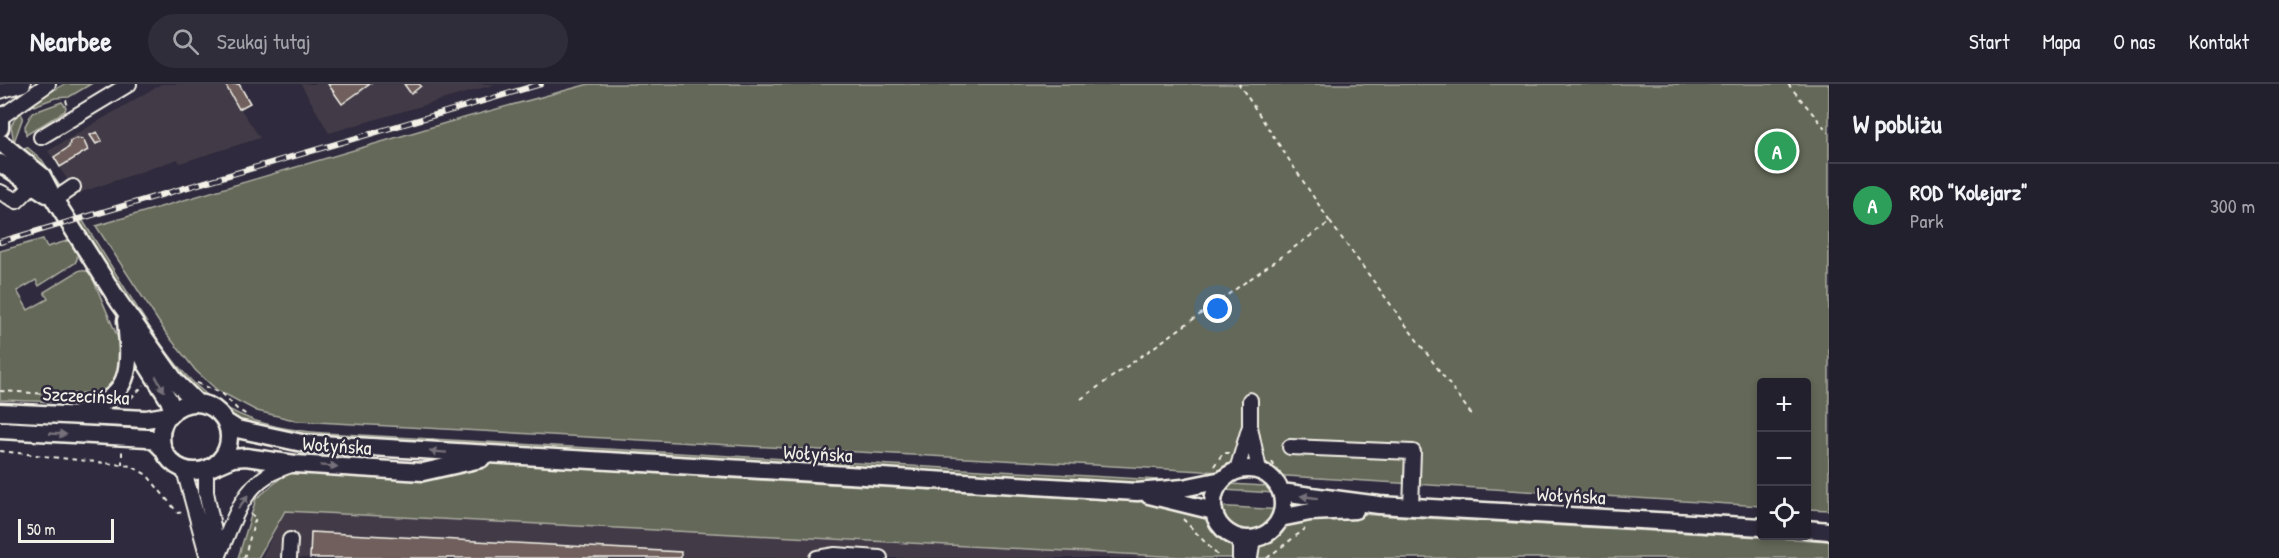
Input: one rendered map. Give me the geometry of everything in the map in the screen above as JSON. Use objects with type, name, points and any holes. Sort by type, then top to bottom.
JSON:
[{"type":"main road","points":[[0,116],[0,128]]},
{"type":"main road","points":[[0,142],[54,199],[119,302],[176,382],[197,403]]},
{"type":"main road","points":[[0,163],[38,180]]},
{"type":"main road","points":[[119,302],[147,365],[169,400],[171,414]]},
{"type":"main road","points":[[72,416],[112,399],[125,379],[129,355],[126,320]]},
{"type":"main road","points":[[197,403],[212,407],[226,422],[229,434],[227,451],[220,461],[208,469],[193,472],[184,470],[171,462],[163,449],[161,433],[171,414],[184,405],[197,403]]},
{"type":"main road","name":"Szczecińska","points":[[0,412],[146,419],[171,414]]},
{"type":"main road","name":"Wołyńska","points":[[226,422],[237,429],[302,443],[1137,492],[1182,488],[1216,476]]},
{"type":"main road","name":"Szczecińska","points":[[0,430],[148,438],[163,449]]},
{"type":"main road","name":"Wołyńska","points":[[208,469],[232,458],[246,457],[295,464],[423,472],[497,455]]},
{"type":"main road","points":[[1237,470],[1259,470],[1285,486],[1280,518],[1269,531],[1253,538],[1236,536],[1222,526],[1214,511],[1216,476],[1237,470]]},
{"type":"main road","name":"Wołyńska","points":[[1285,486],[1379,505],[1757,527]]},
{"type":"main road","name":"Wołyńska","points":[[1137,492],[1214,511]]},
{"type":"main road","name":"Wołyńska","points":[[1280,518],[1310,512],[1360,510],[1379,505]]},
{"type":"main road","points":[[1811,529],[1829,531]]},
{"type":"street","points":[[0,91],[23,84]]},
{"type":"street","points":[[0,116],[48,84]]},
{"type":"street","points":[[41,137],[129,84]]},
{"type":"street","points":[[0,192],[17,201],[38,180]]},
{"type":"street","points":[[54,199],[73,187]]},
{"type":"street","points":[[1237,470],[1248,453],[1251,400]]},
{"type":"street","points":[[1290,447],[1413,452],[1411,507]]},
{"type":"street","points":[[1248,453],[1259,470]]},
{"type":"street","points":[[215,557],[238,508],[258,483],[275,471],[295,464]]},
{"type":"street","points":[[208,469],[206,492],[215,557]]},
{"type":"street","points":[[184,470],[199,532],[215,557]]},
{"type":"street","points":[[1236,536],[1240,547],[1240,558]]},
{"type":"street","points":[[1250,558],[1253,538]]},
{"type":"street","points":[[289,558],[290,540]]},
{"type":"street","points":[[817,558],[835,555],[880,558]]},
{"type":"path","points":[[1239,84],[1330,222],[1472,415]]},
{"type":"path","points":[[1788,84],[1829,133]]},
{"type":"path","points":[[1081,399],[1330,222]]},
{"type":"path","points":[[191,378],[223,394],[237,409],[253,417]]},
{"type":"path","points":[[125,379],[140,388]]},
{"type":"path","points":[[0,391],[67,394],[91,392]]},
{"type":"path","points":[[0,451],[122,465]]},
{"type":"path","points":[[1216,476],[1223,453],[1267,454],[1285,486]]},
{"type":"shaded area","points":[[161,84],[224,84],[260,138],[180,163],[178,159],[82,192],[76,192],[48,151]]},
{"type":"shaded area","points":[[301,84],[496,84],[329,133]]},
{"type":"shaded area","points":[[284,511],[1201,557],[1202,558],[262,558]]},
{"type":"green space","points":[[65,84],[91,84],[69,97],[55,98],[34,106],[29,103]]},
{"type":"green space","points":[[589,84],[1829,84],[1829,510],[1811,509],[1811,378],[1757,378],[1757,506],[1239,473],[298,421],[257,411],[217,390],[196,371],[166,333],[96,226],[449,122]]},
{"type":"green space","points":[[62,102],[66,107],[65,111],[26,135],[25,126],[32,113]]},
{"type":"green space","points":[[19,111],[23,117],[14,142],[11,126]]},
{"type":"green space","points":[[27,147],[42,160],[62,189],[56,189],[24,151]]},
{"type":"green space","points":[[83,221],[141,314],[177,365],[215,401],[262,423],[324,433],[1283,487],[1275,493],[324,439],[250,425],[225,414],[196,394],[170,367],[77,223]]},
{"type":"green space","points":[[43,239],[47,247],[70,240],[77,251],[77,257],[75,263],[39,286],[36,280],[17,291],[28,310],[48,299],[44,292],[80,270],[90,272],[120,343],[120,377],[93,403],[0,400],[0,251]]},
{"type":"green space","points":[[490,462],[707,477],[1757,537],[1757,540],[1829,541],[1829,558],[1202,558],[285,511],[258,558],[238,558],[256,499],[289,471],[418,477]]},
{"type":"green space","points":[[1294,488],[1396,497],[1757,518],[1757,520],[1302,494]]},
{"type":"building","points":[[225,84],[239,84],[250,103],[239,109]]},
{"type":"building","points":[[328,84],[370,84],[342,104]]},
{"type":"building","points":[[404,84],[419,84],[421,86],[411,94]]},
{"type":"building","points":[[97,132],[102,141],[96,144],[90,135]]},
{"type":"building","points":[[76,138],[83,139],[88,150],[60,167],[54,157],[69,147],[70,141]]},
{"type":"building","points":[[311,532],[681,552],[681,558],[310,558]]},
{"type":"railway","points":[[0,242],[541,84]]},
{"type":"place","name":"ROD \"Kolejarz\"","points":[[1777,151]]}]
